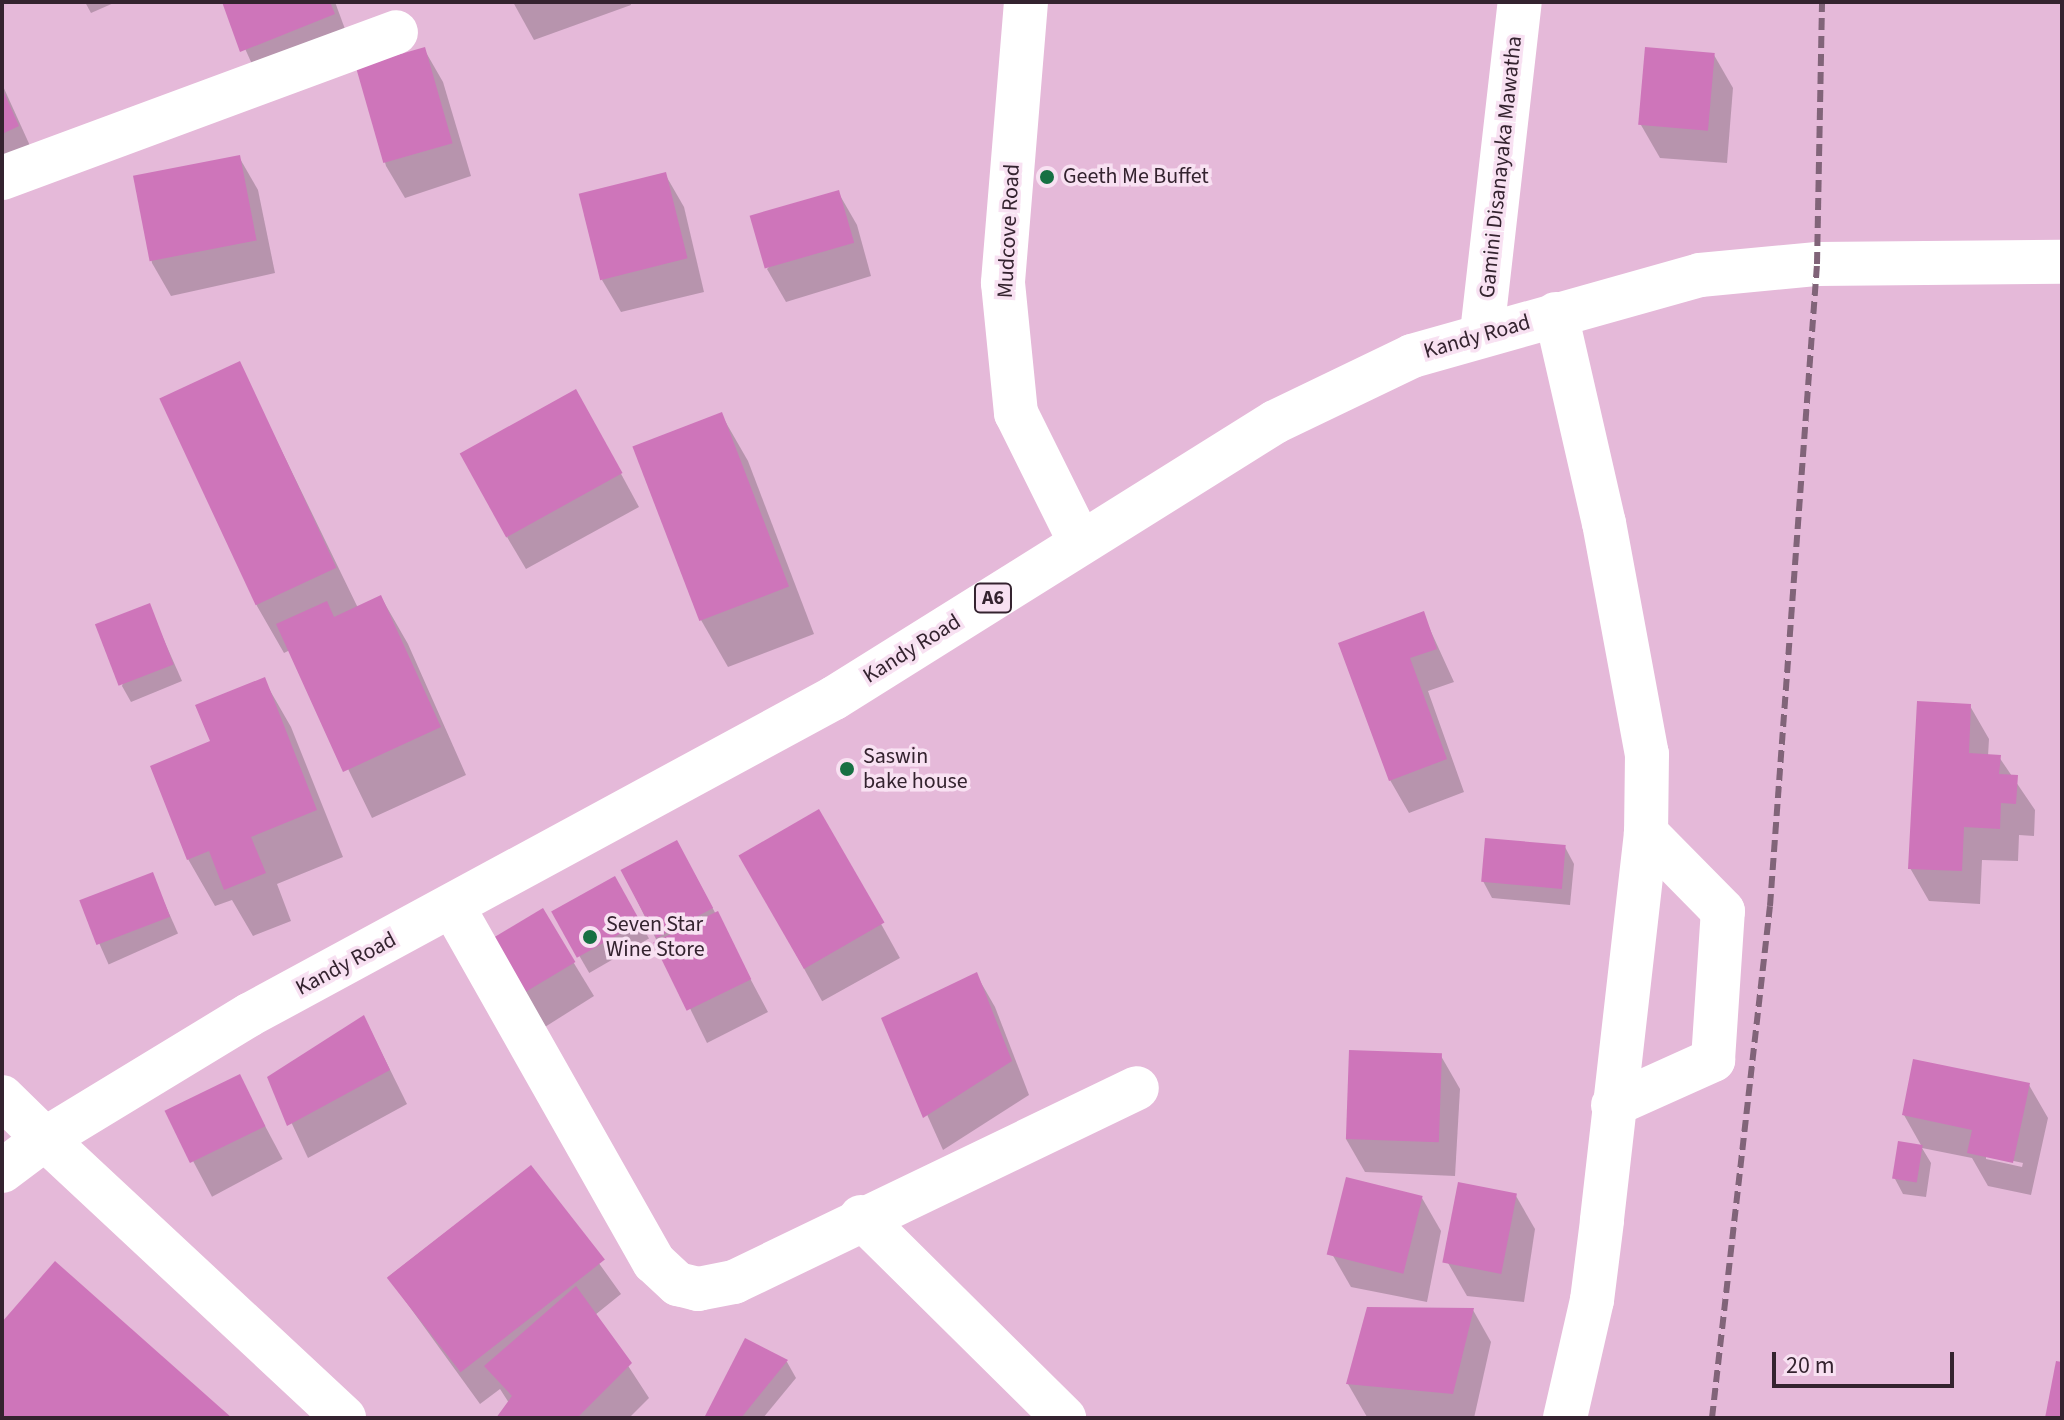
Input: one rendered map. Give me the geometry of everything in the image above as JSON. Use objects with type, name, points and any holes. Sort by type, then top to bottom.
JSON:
[{"type":"main road","name":"Mudcove Road","points":[[1026,2],[1004,297],[1016,413],[1080,542]]},
{"type":"main road","name":"Gamini Disanayaka Mawatha","points":[[1482,333],[1520,2]]},
{"type":"main road","points":[[2,178],[396,32]]},
{"type":"main road","name":"Kandy Road","points":[[2,1171],[45,1139],[249,1015],[834,698],[1275,422],[1412,356],[1482,333],[1700,275],[1817,264],[2062,262]]},
{"type":"main road","points":[[1556,314],[1604,523],[1647,754],[1646,833],[1592,1300],[1565,1418]]},
{"type":"main road","points":[[1613,1105],[1713,1060],[1723,911],[1646,833]]},
{"type":"main road","points":[[453,907],[654,1262],[678,1284],[698,1289],[734,1282],[861,1217],[1137,1088]]},
{"type":"main road","points":[[2,1097],[344,1418]]},
{"type":"main road","points":[[861,1217],[1064,1418]]},
{"type":"building","points":[[222,2],[330,2],[335,14],[240,52]]},
{"type":"building","points":[[425,47],[453,143],[383,163],[356,67]]},
{"type":"building","points":[[1645,47],[1715,53],[1708,131],[1638,125]]},
{"type":"building","points":[[2,88],[19,126],[2,134]]},
{"type":"building","points":[[240,155],[257,240],[150,261],[133,176]]},
{"type":"building","points":[[666,172],[688,258],[600,280],[579,194]]},
{"type":"building","points":[[839,190],[854,243],[765,269],[750,216]]},
{"type":"building","points":[[240,361],[336,568],[256,605],[159,399]]},
{"type":"building","points":[[576,389],[623,473],[506,537],[460,453]]},
{"type":"building","points":[[722,412],[789,587],[699,621],[632,446]]},
{"type":"building","points":[[381,595],[441,727],[343,772],[276,624],[327,601],[334,617]]},
{"type":"building","points":[[150,603],[174,665],[119,686],[95,624]]},
{"type":"building","points":[[1424,611],[1437,649],[1410,658],[1447,759],[1389,781],[1338,643]]},
{"type":"building","points":[[265,677],[317,810],[251,837],[266,873],[224,890],[209,851],[187,860],[150,766],[210,741],[195,705]]},
{"type":"building","points":[[1917,701],[1971,704],[1969,753],[2001,755],[1999,774],[2018,775],[2016,804],[2001,803],[2000,829],[1964,827],[1962,871],[1908,869]]},
{"type":"building","points":[[819,809],[884,922],[804,969],[738,856]]},
{"type":"building","points":[[1485,838],[1566,845],[1562,889],[1481,882]]},
{"type":"building","points":[[677,840],[713,908],[657,938],[620,870]]},
{"type":"building","points":[[153,872],[170,917],[96,945],[79,900]]},
{"type":"building","points":[[615,876],[641,922],[577,958],[551,911]]},
{"type":"building","points":[[543,908],[575,962],[514,999],[481,945]]},
{"type":"building","points":[[718,911],[751,979],[687,1011],[653,943]]},
{"type":"building","points":[[977,972],[1012,1061],[923,1118],[881,1018]]},
{"type":"building","points":[[364,1015],[390,1070],[287,1126],[267,1077]]},
{"type":"building","points":[[1349,1050],[1442,1053],[1439,1142],[1346,1139]]},
{"type":"building","points":[[1913,1059],[2030,1083],[2013,1163],[1967,1153],[1972,1130],[1902,1115]]},
{"type":"building","points":[[240,1074],[265,1126],[190,1163],[165,1111]]},
{"type":"building","points":[[1898,1141],[1923,1145],[1917,1182],[1892,1179]]},
{"type":"building","points":[[531,1165],[605,1260],[461,1372],[387,1278]]},
{"type":"building","points":[[1346,1177],[1423,1196],[1403,1274],[1327,1255]]},
{"type":"building","points":[[1458,1182],[1517,1193],[1501,1274],[1442,1262]]},
{"type":"building","points":[[55,1261],[232,1418],[2,1418],[2,1322]]},
{"type":"building","points":[[576,1286],[632,1363],[577,1418],[496,1418],[512,1396],[484,1366]]},
{"type":"building","points":[[1367,1307],[1474,1308],[1453,1394],[1346,1384]]},
{"type":"building","points":[[745,1338],[788,1360],[741,1418],[704,1418]]},
{"type":"building","points":[[2056,1361],[2062,1362],[2062,1418],[2045,1418]]},
{"type":"railway","points":[[1712,1418],[1770,906],[1817,264],[1822,2]]},
{"type":"place","name":"Geeth Me Buffet","points":[[1047,177]]},
{"type":"place","name":"Saswin bake house","points":[[847,769]]},
{"type":"place","name":"Seven Star Wine Store","points":[[590,937]]}]
